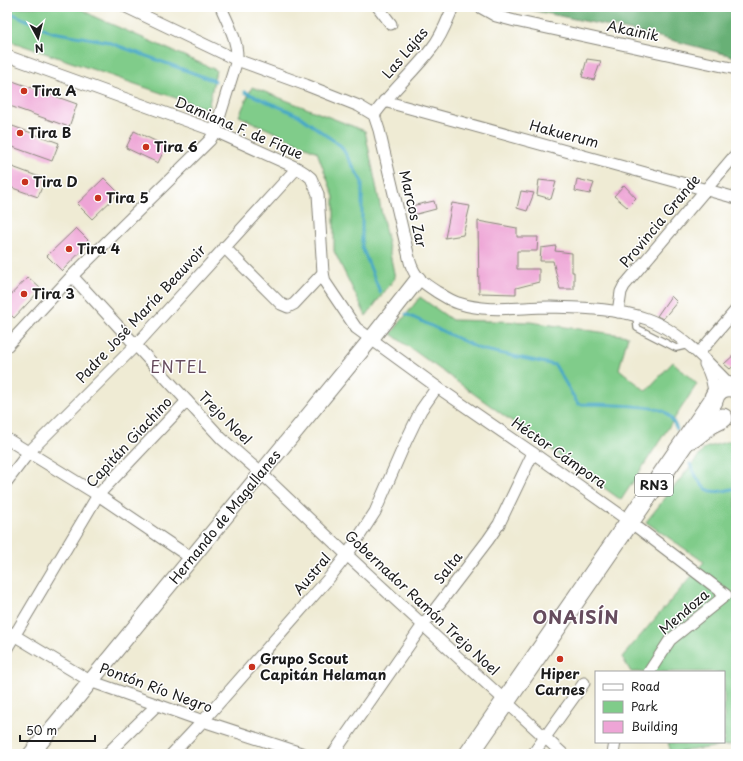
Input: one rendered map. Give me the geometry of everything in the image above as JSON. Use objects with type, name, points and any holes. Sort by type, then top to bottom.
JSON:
[{"type":"highway","name":"RN3","points":[[469,754],[680,449],[719,390],[723,388],[734,388]]},
{"type":"highway","name":"RN3","points":[[713,399],[715,411],[730,417]]},
{"type":"highway","name":"RN3","points":[[680,449],[711,424],[730,417]]},
{"type":"main road","name":"Hernando de Magallanes","points":[[31,754],[371,339],[418,279]]},
{"type":"street","points":[[126,7],[237,60],[346,101],[374,115]]},
{"type":"street","points":[[7,346],[72,276],[210,140],[215,130],[237,60],[236,41],[221,7],[224,7]]},
{"type":"street","points":[[378,7],[391,24]]},
{"type":"street","name":"Las Lajas","points":[[374,115],[384,101],[433,48],[441,35],[453,7]]},
{"type":"street","name":"Akainik","points":[[480,7],[496,16],[515,21],[736,68]]},
{"type":"street","name":"Damiana F. de Fique","points":[[7,56],[215,130],[297,168],[311,178],[318,194],[323,273],[325,282],[351,322],[356,328],[371,339]]},
{"type":"street","name":"Hakuerum","points":[[384,101],[736,198]]},
{"type":"street","name":"Marcos Zar","points":[[374,115],[379,130],[410,262],[418,279]]},
{"type":"street","name":"Provincia Grande","points":[[618,312],[621,292],[624,286],[736,154]]},
{"type":"street","name":"Padre José María Beauvoir","points":[[7,481],[29,452],[136,344],[297,168]]},
{"type":"street","points":[[224,247],[281,304],[288,307],[294,304],[323,273]]},
{"type":"street","name":"Trejo Noel","points":[[72,276],[222,439],[261,473]]},
{"type":"street","points":[[418,279],[457,303],[474,307],[486,309],[548,307],[618,312],[648,319],[661,326],[699,353],[734,388]]},
{"type":"street","points":[[699,353],[736,310]]},
{"type":"street","name":"Héctor Cámpora","points":[[371,339],[629,521],[726,595]]},
{"type":"street","points":[[699,353],[711,373],[714,386],[713,399]]},
{"type":"street","name":"Austral","points":[[172,754],[329,578],[347,555],[375,512],[421,410],[438,387]]},
{"type":"street","name":"Capitán Giachino","points":[[7,648],[11,633],[98,495],[187,401]]},
{"type":"street","points":[[7,438],[98,495],[191,558]]},
{"type":"street","name":"Salta","points":[[333,754],[423,625],[495,529],[510,503],[533,452]]},
{"type":"street","name":"Gobernador Ramón Trejo Noel","points":[[261,473],[347,555],[563,754]]},
{"type":"street","name":"Mendoza","points":[[649,671],[670,640],[726,595]]},
{"type":"street","name":"Pontón Río Negro","points":[[11,633],[90,681],[203,721],[280,751],[304,754]]},
{"type":"street","points":[[533,754],[546,738],[584,683]]},
{"type":"street","points":[[107,754],[157,705]]},
{"type":"street","points":[[614,754],[615,743]]},
{"type":"green space","points":[[7,7],[78,7],[95,17],[216,70],[208,109],[7,40]]},
{"type":"green space","points":[[736,7],[736,57],[652,35],[521,8]]},
{"type":"green space","points":[[252,87],[365,131],[395,278],[366,316],[334,251],[334,197],[317,152],[239,116]]},
{"type":"green space","points":[[420,297],[452,320],[530,322],[628,336],[619,369],[646,391],[673,362],[697,384],[621,500],[391,334]]},
{"type":"green space","points":[[733,440],[736,443],[736,744],[671,753],[668,743],[725,743],[725,671],[630,671],[622,657],[704,562],[646,522],[705,448]]},
{"type":"building","points":[[587,59],[601,61],[594,80],[582,77]]},
{"type":"building","name":"Tira A","points":[[7,79],[77,104],[69,127],[7,105]]},
{"type":"building","name":"Tira B","points":[[7,124],[59,143],[52,161],[7,145]]},
{"type":"building","name":"Tira 6","points":[[134,131],[166,146],[158,163],[126,148]]},
{"type":"building","name":"Tira D","points":[[7,165],[45,179],[38,197],[7,186]]},
{"type":"building","name":"Tira 5","points":[[104,178],[119,193],[92,219],[77,204]]},
{"type":"building","points":[[577,179],[594,183],[590,194],[575,191]]},
{"type":"building","points":[[539,180],[556,182],[551,199],[537,195]]},
{"type":"building","points":[[624,185],[636,198],[627,207],[614,196]]},
{"type":"building","points":[[521,191],[534,193],[527,211],[517,208]]},
{"type":"building","points":[[434,201],[436,209],[413,215],[411,206]]},
{"type":"building","points":[[452,203],[470,206],[463,235],[445,238]]},
{"type":"building","points":[[478,221],[517,228],[517,237],[538,237],[537,251],[517,251],[517,269],[539,269],[539,282],[516,288],[516,294],[479,293]]},
{"type":"building","name":"Tira 4","points":[[76,228],[90,242],[62,271],[47,256]]},
{"type":"building","points":[[556,246],[555,251],[572,253],[574,289],[560,289],[553,261],[540,261],[541,248]]},
{"type":"building","name":"Tira 3","points":[[28,277],[41,289],[14,318],[7,311],[7,299]]},
{"type":"building","points":[[671,296],[677,302],[663,319],[657,316]]},
{"type":"building","points":[[736,353],[736,364],[730,369],[724,364]]},
{"type":"waterway","points":[[7,11],[52,32],[105,41],[215,81]]},
{"type":"waterway","points":[[245,92],[298,115],[341,146],[362,182],[362,247],[380,292]]},
{"type":"waterway","points":[[406,314],[480,349],[555,365],[578,404],[624,405],[659,410],[665,412],[669,416],[677,429]]},
{"type":"waterway","points":[[690,464],[702,486],[707,489],[718,491],[736,488]]},
{"type":"place","name":"Tira A","points":[[24,91]]},
{"type":"place","name":"Tira B","points":[[20,133]]},
{"type":"place","name":"Tira 6","points":[[146,147]]},
{"type":"place","name":"Tira D","points":[[25,182]]},
{"type":"place","name":"Tira 5","points":[[98,198]]},
{"type":"place","name":"Tira 4","points":[[69,249]]},
{"type":"place","name":"Tira 3","points":[[24,294]]},
{"type":"place","name":"Hiper Carnes","points":[[560,659]]},
{"type":"place","name":"Grupo Scout Capitán Helaman","points":[[252,667]]},
{"type":"district","name":"ENTEL","points":[[179,367]]},
{"type":"district","name":"ONAISÍN","points":[[576,618]]}]
